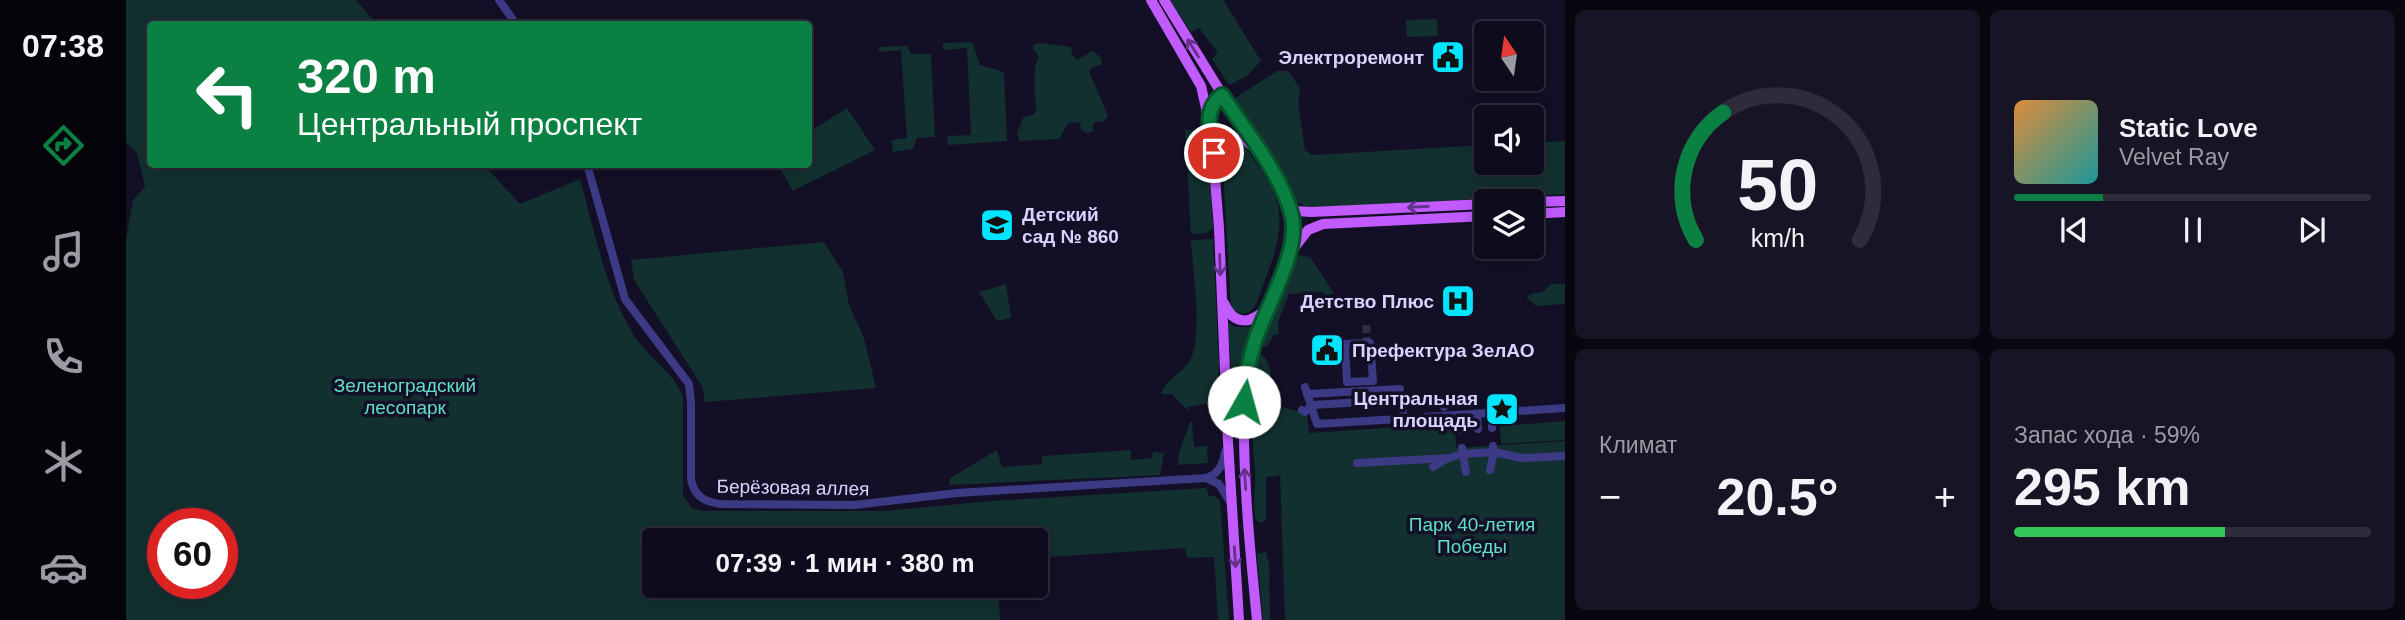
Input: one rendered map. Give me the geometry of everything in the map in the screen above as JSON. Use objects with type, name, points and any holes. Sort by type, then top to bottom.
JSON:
[{"type":"main road","points":[[1151,0],[1197,78],[1208,117],[1216,176],[1239,620]]},
{"type":"main road","points":[[1164,0],[1269,167],[1287,202],[1293,224],[1288,257],[1254,342],[1247,371],[1244,402],[1244,468],[1257,620]]},
{"type":"main road","points":[[1208,117],[1213,103],[1222,95]]},
{"type":"main road","points":[[1216,176],[1220,145],[1234,138],[1243,138],[1251,144],[1269,167]]},
{"type":"main road","points":[[1544,202],[1565,201]]},
{"type":"main road","points":[[1287,202],[1296,211],[1311,212],[1474,205]]},
{"type":"main road","points":[[1544,213],[1565,212]]},
{"type":"main road","points":[[1288,257],[1308,230],[1323,224],[1474,217]]},
{"type":"main road","points":[[1221,293],[1231,316],[1243,321],[1256,317],[1270,304]]},
{"type":"street","points":[[499,0],[514,21]]},
{"type":"street","name":"Берёзовая аллея","points":[[588,168],[625,299],[689,384],[691,479],[694,490],[705,500],[720,504],[862,505],[957,493],[1206,478]]},
{"type":"street","points":[[1370,343],[1373,381],[1369,381],[1347,382],[1345,344],[1370,343]]},
{"type":"street","points":[[1413,399],[1400,395],[1306,391],[1317,424],[1415,418]]},
{"type":"street","points":[[1302,410],[1305,412],[1312,405],[1400,395]]},
{"type":"street","points":[[1400,395],[1404,418]]},
{"type":"street","points":[[1425,417],[1565,408]]},
{"type":"street","points":[[1492,414],[1492,428]]},
{"type":"street","points":[[1462,415],[1462,430]]},
{"type":"street","points":[[1477,415],[1478,429]]},
{"type":"street","points":[[1206,478],[1216,473],[1220,467],[1228,442]]},
{"type":"street","points":[[1433,467],[1462,451],[1479,449],[1494,449],[1522,458],[1565,456]]},
{"type":"street","points":[[1490,470],[1494,449]]},
{"type":"street","points":[[1462,451],[1466,472]]},
{"type":"street","points":[[1359,465],[1449,458]]},
{"type":"street","points":[[1206,478],[1223,489],[1233,513]]},
{"type":"green space","name":"Зеленоградский лесопарк","points":[[126,0],[356,0],[374,21],[147,21],[147,168],[487,168],[520,204],[580,179],[608,280],[625,319],[641,345],[679,387],[683,396],[683,495],[691,507],[700,511],[882,511],[993,501],[1206,488],[1209,496],[1215,496],[1220,501],[1229,620],[1218,620],[1214,557],[1187,558],[1185,548],[1048,557],[1048,528],[642,528],[642,598],[999,598],[1000,620],[126,620],[126,241],[133,200],[145,187],[137,153],[126,142]]},
{"type":"green space","points":[[1170,0],[1223,0],[1261,61],[1247,76],[1229,85],[1212,59],[1218,53],[1199,28],[1191,32]]},
{"type":"green space","points":[[1437,19],[1438,36],[1407,37],[1406,20]]},
{"type":"green space","points":[[972,42],[980,65],[1004,72],[1007,141],[948,145],[947,136],[971,135],[967,48],[943,50],[943,43]]},
{"type":"green space","points":[[1034,44],[1071,47],[1077,60],[1093,51],[1101,58],[1102,65],[1089,71],[1108,116],[1103,122],[1097,121],[1093,124],[1093,131],[1087,133],[1081,130],[1080,122],[1068,123],[1059,139],[1019,141],[1017,133],[1023,118],[1034,114],[1036,110],[1035,75],[1039,57],[1033,49]]},
{"type":"green space","points":[[907,46],[911,54],[931,54],[935,137],[917,138],[913,149],[893,152],[892,140],[907,138],[901,50],[879,52],[879,47]]},
{"type":"green space","points":[[1277,71],[1288,71],[1300,88],[1298,104],[1305,150],[1312,155],[1474,146],[1474,175],[1544,175],[1544,142],[1565,141],[1565,194],[1544,195],[1544,189],[1474,189],[1474,199],[1309,208],[1293,200],[1253,130],[1231,101]]},
{"type":"green space","points":[[847,108],[875,150],[793,191],[780,168],[812,168],[812,130]]},
{"type":"green space","points":[[1185,130],[1196,130],[1201,135],[1206,135],[1208,141],[1213,229],[1206,233],[1191,234]]},
{"type":"green space","points":[[1238,142],[1244,145],[1265,176],[1279,210],[1275,251],[1256,305],[1244,313],[1234,312],[1231,307],[1222,153],[1226,146]]},
{"type":"green space","points":[[1213,239],[1219,368],[1218,380],[1215,381],[1217,402],[1188,407],[1188,411],[1172,394],[1161,394],[1167,383],[1189,362],[1195,344],[1197,315],[1191,240]]},
{"type":"green space","points":[[824,242],[843,272],[849,305],[864,338],[876,388],[705,402],[702,386],[634,280],[631,260]]},
{"type":"green space","points":[[1299,255],[1310,257],[1334,293],[1326,297],[1323,292],[1289,294],[1278,322],[1279,334],[1274,335],[1266,347],[1262,346],[1295,261]]},
{"type":"green space","points":[[1006,284],[1011,318],[997,321],[979,292]]},
{"type":"green space","points":[[1551,284],[1565,284],[1565,304],[1536,306],[1527,298],[1531,294],[1543,292]]},
{"type":"green space","points":[[1228,323],[1235,327],[1251,327],[1238,372],[1235,430]]},
{"type":"green space","name":"Парк 40-летия Победы","points":[[1257,351],[1263,355],[1269,367],[1272,404],[1307,414],[1309,433],[1431,425],[1434,430],[1455,429],[1456,448],[1565,441],[1565,620],[1285,620],[1280,474],[1266,477],[1266,520],[1260,523],[1255,518],[1250,397]]},
{"type":"green space","points":[[1565,421],[1565,440],[1501,444],[1500,426]]},
{"type":"green space","points":[[1190,422],[1194,447],[1207,446],[1208,463],[1178,465]]},
{"type":"green space","points":[[997,450],[1002,467],[1042,464],[1042,456],[1131,450],[1131,460],[1152,458],[1153,452],[1164,453],[1160,475],[949,485],[950,478]]},
{"type":"green space","points":[[1266,552],[1269,564],[1270,620],[1263,620],[1257,554]]},
{"type":"tunnel","points":[[1366,325],[1367,343]]},
{"type":"place","name":"Электроремонт","points":[[1448,57]]},
{"type":"place","name":"Детский сад № 860","points":[[997,225]]},
{"type":"place","name":"Детство Плюс","points":[[1458,301]]},
{"type":"place","name":"Префектура ЗелАО","points":[[1327,350]]},
{"type":"place","name":"Центральная площадь","points":[[1502,409]]},
{"type":"route","points":[[1214,153],[1208,117],[1210,107],[1222,95],[1269,167],[1287,202],[1293,224],[1288,257],[1254,342],[1247,371],[1244,402]]}]
